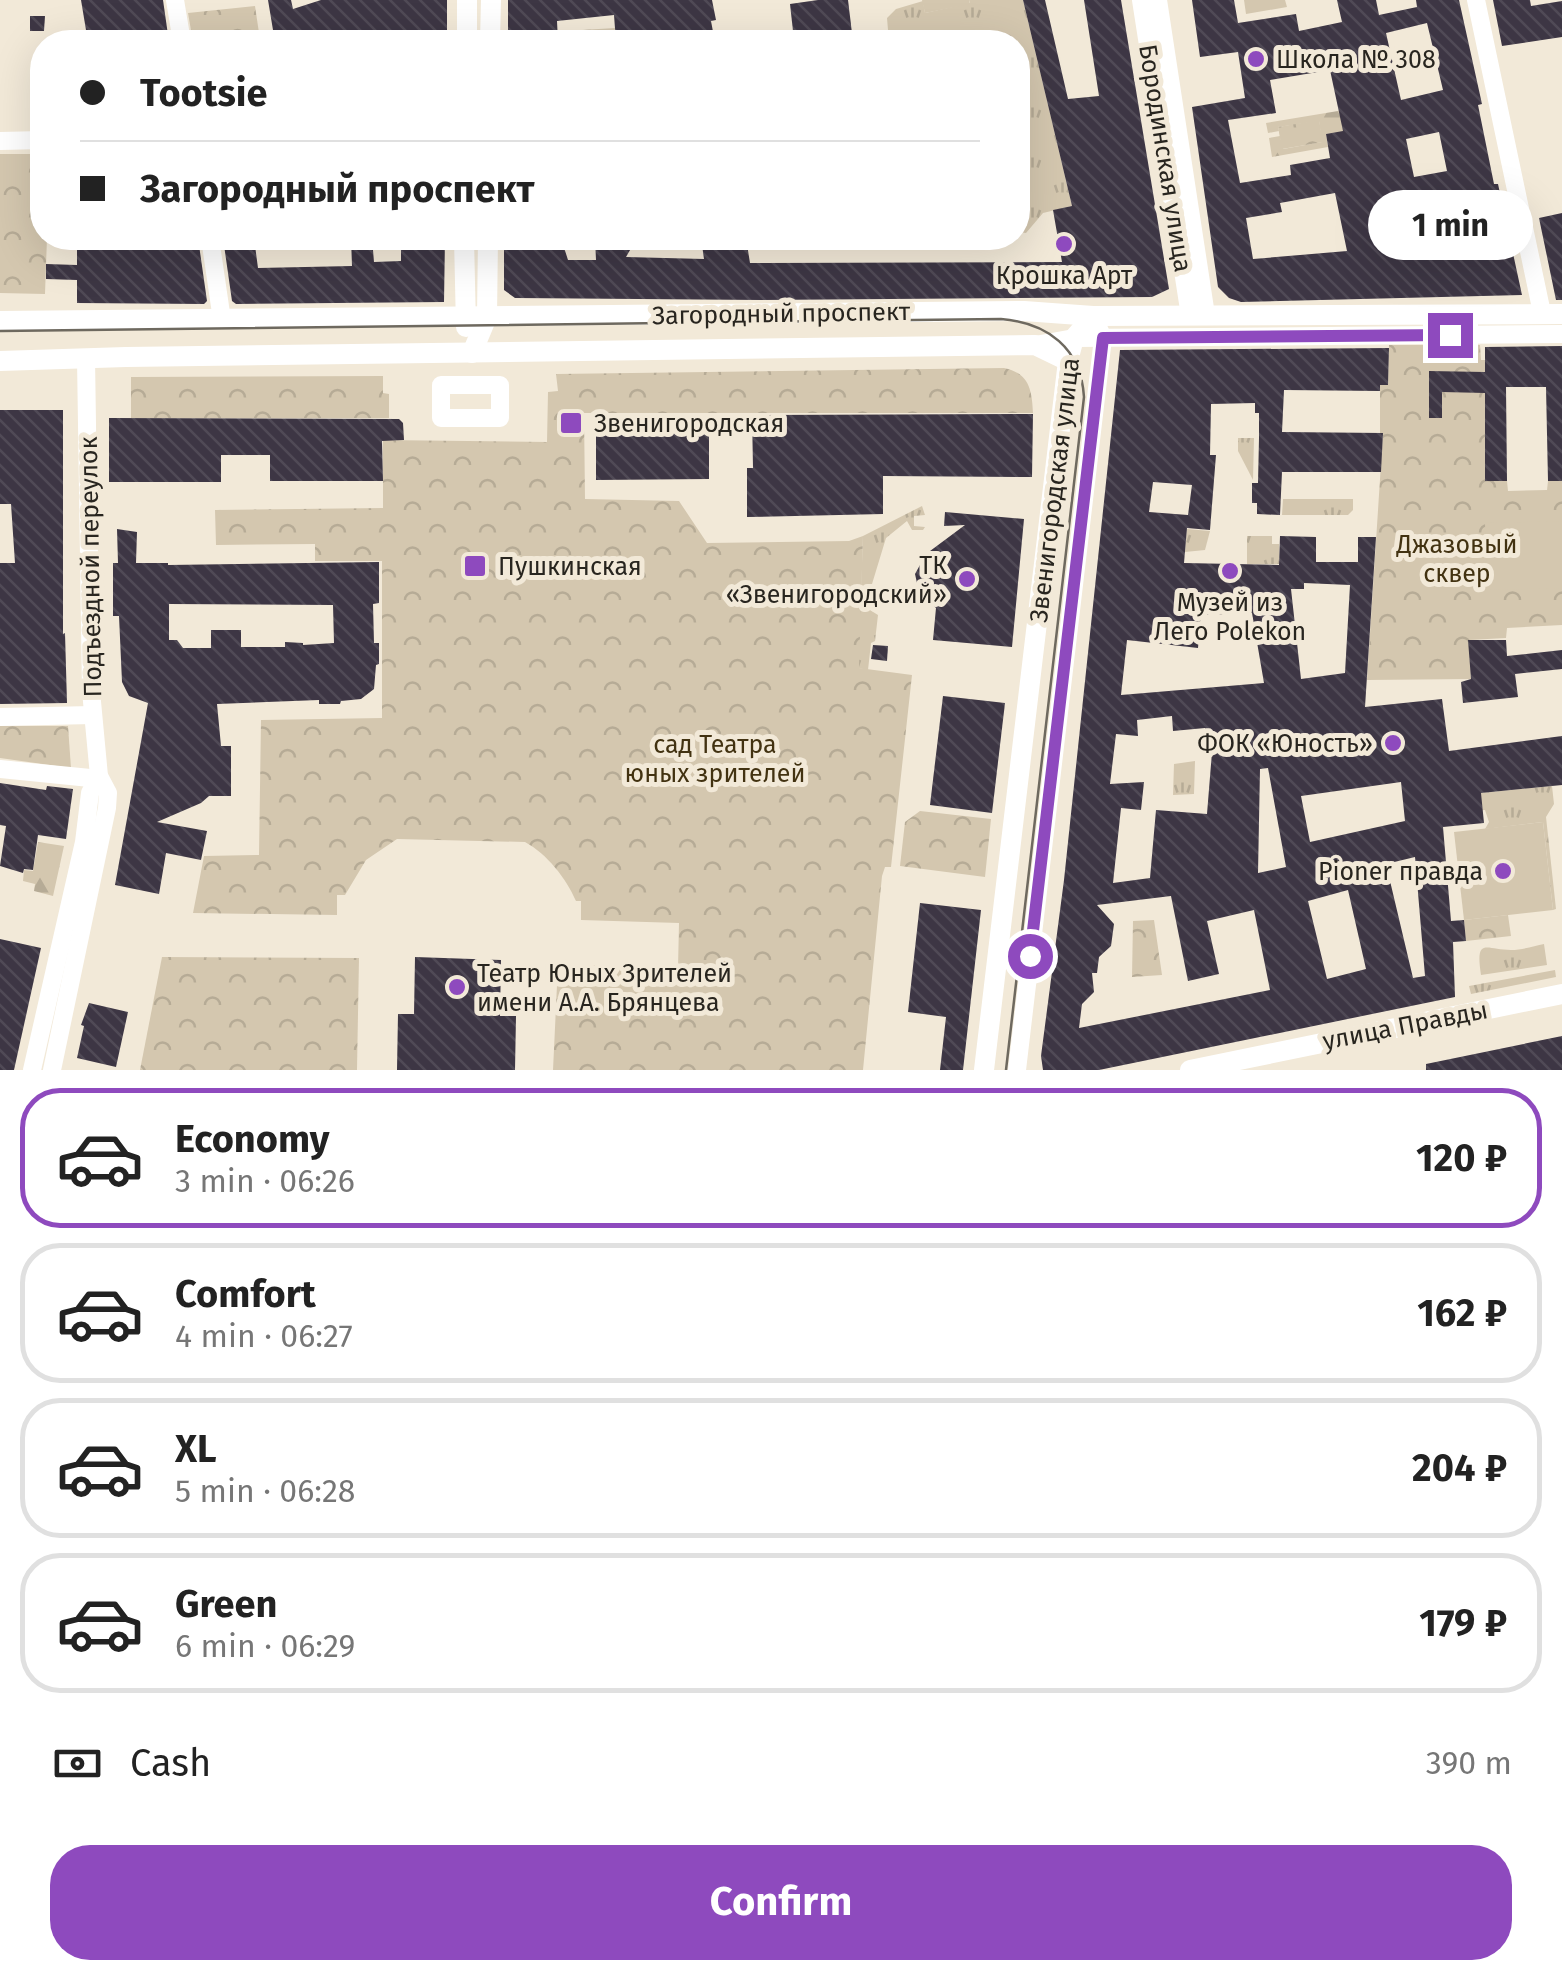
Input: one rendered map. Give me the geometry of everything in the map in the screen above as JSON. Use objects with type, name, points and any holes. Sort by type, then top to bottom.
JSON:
[{"type":"main road","points":[[466,30],[467,0]]},
{"type":"main road","points":[[490,30],[491,0]]},
{"type":"main road","points":[[464,250],[463,318],[472,353]]},
{"type":"main road","points":[[472,353],[487,317],[488,250]]},
{"type":"main road","name":"Загородный проспект","points":[[0,321],[1024,311],[1093,316],[1552,314]]},
{"type":"main road","name":"Звенигородская улица","points":[[984,1070],[1068,361],[1074,338],[1093,316]]},
{"type":"main road","name":"Загородный проспект","points":[[0,361],[1035,345],[1068,361]]},
{"type":"main road","name":"улица Правды","points":[[1190,1070],[1562,994]]},
{"type":"street","points":[[175,0],[180,30]]},
{"type":"street","name":"Бородинская улица","points":[[1142,0],[1198,315]]},
{"type":"street","name":"Бородинская улица","points":[[1158,0],[1198,315]]},
{"type":"street","points":[[1476,0],[1552,314]]},
{"type":"street","points":[[0,141],[30,140]]},
{"type":"street","points":[[212,250],[222,320]]},
{"type":"street","name":"Звенигородская улица","points":[[1016,1070],[1103,338],[1093,316]]},
{"type":"street","name":"Загородный проспект","points":[[1035,345],[1074,338],[1562,334]]},
{"type":"street","points":[[472,353],[472,385]]},
{"type":"street","name":"Подъездной переулок","points":[[32,1070],[84,842],[94,777],[86,358]]},
{"type":"street","points":[[0,716],[93,716]]},
{"type":"street","points":[[0,769],[94,777]]},
{"type":"street","name":"Подъездной переулок","points":[[52,1070],[106,822],[108,792],[94,777]]},
{"type":"green space","points":[[922,0],[969,0],[970,4],[925,13]]},
{"type":"green space","points":[[969,0],[1023,0],[1072,206],[1043,213],[1030,228],[1030,30],[888,30],[887,18],[896,9],[923,1],[925,13],[970,3]]},
{"type":"green space","points":[[1244,0],[1285,0],[1287,7],[1246,14]]},
{"type":"green space","points":[[255,6],[259,30],[191,30],[188,13]]},
{"type":"green space","points":[[1344,110],[1348,131],[1326,134],[1328,147],[1272,157],[1269,138],[1280,136],[1283,149],[1322,142],[1319,121],[1278,127],[1279,131],[1268,133],[1266,123]]},
{"type":"green space","points":[[1319,120],[1323,142],[1282,149],[1278,127]]},
{"type":"green space","points":[[0,154],[30,154],[30,250],[47,250],[45,294],[0,293]]},
{"type":"green space","name":"Джазовый сквер","points":[[1389,345],[1480,345],[1481,360],[1485,360],[1485,481],[1507,481],[1508,491],[1547,490],[1548,481],[1562,481],[1562,625],[1507,628],[1506,638],[1469,640],[1471,679],[1367,680],[1383,433],[1380,385],[1388,385]]},
{"type":"green space","name":"сад Театра юных зрителей","points":[[1004,368],[1019,374],[1028,384],[1033,413],[584,413],[585,499],[679,501],[707,543],[849,541],[863,536],[859,668],[912,675],[891,867],[885,867],[882,876],[863,1070],[553,1070],[558,964],[678,968],[679,923],[581,920],[581,901],[576,901],[548,860],[525,842],[397,839],[366,860],[345,895],[337,895],[337,915],[193,913],[204,856],[259,855],[261,720],[382,718],[382,561],[315,561],[315,544],[216,545],[215,510],[383,508],[383,440],[547,442],[548,392],[558,391],[556,374]]},
{"type":"green space","points":[[383,376],[383,393],[389,394],[389,418],[131,418],[131,377]]},
{"type":"green space","points":[[1238,438],[1254,438],[1253,480],[1238,451]]},
{"type":"green space","points":[[1283,499],[1353,499],[1353,510],[1348,515],[1282,515]]},
{"type":"green space","points":[[922,506],[925,515],[914,516],[914,526],[925,527],[923,530],[912,530],[907,521],[886,538],[865,607],[878,615],[875,641],[871,643],[868,670],[858,668],[863,536]]},
{"type":"green space","points":[[1562,521],[1562,588],[1487,590],[1485,523]]},
{"type":"green space","points":[[1187,529],[1210,531],[1205,550],[1185,552]]},
{"type":"green space","points":[[1247,536],[1272,536],[1272,544],[1279,544],[1279,564],[1247,564]]},
{"type":"green space","points":[[0,726],[68,726],[71,768],[0,758]]},
{"type":"green space","points":[[1195,761],[1194,794],[1173,795],[1174,764]]},
{"type":"green space","points":[[1552,786],[1554,804],[1546,817],[1556,909],[1553,910],[1543,822],[1485,829],[1489,822],[1485,810],[1452,813],[1450,796]]},
{"type":"green space","points":[[920,811],[991,819],[985,877],[900,866],[905,822]]},
{"type":"green space","name":"Pioner правда","points":[[1543,822],[1553,910],[1464,920],[1454,832]]},
{"type":"green space","points":[[38,842],[64,846],[53,896],[34,891],[35,884],[23,881],[24,870],[33,871]]},
{"type":"green space","points":[[1508,915],[1511,936],[1466,941],[1464,920]]},
{"type":"green space","points":[[1154,920],[1162,975],[1132,977],[1133,921]]},
{"type":"green space","points":[[1544,944],[1547,965],[1481,975],[1480,955],[1484,948],[1515,950]]},
{"type":"green space","points":[[162,957],[359,958],[357,1070],[140,1070]]},
{"type":"green space","points":[[1555,970],[1556,977],[1471,994],[1469,986]]},
{"type":"building","points":[[81,0],[163,0],[167,30],[86,30]]},
{"type":"building","points":[[268,0],[291,0],[293,9],[321,0],[447,0],[447,30],[273,30]]},
{"type":"building","points":[[508,0],[712,0],[716,20],[711,21],[713,30],[615,30],[614,15],[557,21],[557,30],[508,30]]},
{"type":"building","points":[[848,0],[852,30],[793,30],[790,4]]},
{"type":"building","points":[[1023,0],[1045,0],[1068,99],[1099,96],[1084,0],[1121,0],[1169,289],[1152,297],[515,298],[504,290],[504,250],[565,250],[568,260],[596,260],[596,250],[630,250],[626,257],[704,259],[703,250],[748,250],[750,263],[1062,262],[1053,210],[1072,206]]},
{"type":"building","points":[[1192,0],[1234,0],[1238,23],[1296,14],[1299,31],[1342,22],[1337,0],[1376,0],[1379,15],[1417,7],[1416,0],[1459,0],[1482,104],[1478,105],[1494,184],[1498,184],[1522,295],[1241,302],[1229,298],[1218,287],[1192,107],[1245,98],[1238,52],[1200,57]],"holes":[[[1427,23],[1443,90],[1401,100],[1386,33]],[[1330,70],[1343,131],[1326,134],[1330,158],[1290,165],[1291,175],[1240,183],[1228,120],[1276,113],[1270,80]],[[1439,132],[1447,171],[1414,177],[1406,139]],[[1335,193],[1347,251],[1253,259],[1246,218],[1282,212],[1280,203]],[[1471,214],[1482,259],[1396,259],[1390,228]]]},
{"type":"building","points":[[1493,0],[1530,0],[1531,6],[1562,1],[1562,37],[1502,46]]},
{"type":"building","points":[[30,16],[45,16],[44,30],[30,30]]},
{"type":"building","points":[[1562,213],[1562,300],[1556,300],[1539,218]]},
{"type":"building","points":[[77,250],[200,250],[207,301],[77,303],[77,280],[46,279],[46,264],[77,265]]},
{"type":"building","points":[[225,250],[256,250],[258,268],[352,266],[351,250],[373,250],[374,262],[401,261],[401,250],[445,250],[444,302],[232,301]]},
{"type":"building","points":[[1562,346],[1562,481],[1548,481],[1546,387],[1506,387],[1507,481],[1485,481],[1485,393],[1442,392],[1442,418],[1429,418],[1429,371],[1485,372],[1485,347]]},
{"type":"building","points":[[1389,348],[1388,385],[1380,385],[1380,391],[1284,390],[1282,432],[1383,433],[1381,472],[1282,472],[1280,515],[1257,514],[1257,503],[1252,503],[1252,483],[1258,483],[1259,413],[1255,413],[1255,403],[1211,404],[1210,455],[1216,455],[1210,530],[1187,528],[1184,563],[1279,565],[1280,536],[1316,537],[1316,562],[1358,562],[1358,537],[1376,537],[1365,707],[1442,699],[1449,751],[1562,736],[1562,785],[1481,793],[1484,823],[1443,827],[1451,921],[1464,920],[1466,941],[1453,942],[1455,997],[1099,1070],[1043,1070],[1041,1056],[1064,880],[1120,350]],"holes":[[[1153,482],[1192,485],[1188,515],[1149,512]],[[1304,583],[1350,585],[1345,673],[1301,679],[1291,589],[1304,589]],[[1252,613],[1264,683],[1121,695],[1127,640],[1198,648],[1201,615]],[[1172,716],[1173,731],[1205,728],[1208,752],[1212,752],[1207,814],[1156,810],[1150,878],[1113,883],[1121,808],[1141,810],[1144,782],[1110,784],[1116,734],[1138,736],[1137,720]],[[1268,768],[1286,867],[1258,873],[1260,769]],[[1401,782],[1405,821],[1310,842],[1301,796]],[[1415,857],[1425,976],[1413,978],[1386,864]],[[1348,890],[1366,969],[1327,979],[1308,901]],[[1171,896],[1188,981],[1219,974],[1207,921],[1254,910],[1270,990],[1079,1028],[1082,1004],[1094,992],[1092,973],[1097,973],[1099,957],[1111,946],[1114,924],[1097,905]]]},
{"type":"building","points":[[0,410],[63,410],[63,634],[67,703],[0,704],[0,563],[15,563],[11,504],[0,504]]},
{"type":"building","points":[[1033,414],[1032,477],[883,476],[883,514],[747,517],[747,468],[753,468],[752,415]]},
{"type":"building","points":[[596,416],[709,416],[709,479],[596,480]]},
{"type":"building","points":[[109,418],[399,419],[404,440],[382,441],[383,481],[270,481],[270,455],[221,455],[221,482],[109,482]]},
{"type":"building","name":"ТК «Звенигородский»","points":[[945,512],[1024,519],[1012,647],[933,640],[936,608],[919,592],[915,574],[926,554],[965,525],[944,526]]},
{"type":"building","points":[[117,529],[137,532],[136,563],[379,562],[379,603],[373,604],[374,643],[379,643],[374,689],[361,699],[340,704],[319,704],[319,700],[217,704],[221,746],[231,746],[231,796],[209,796],[157,822],[207,831],[201,860],[166,853],[159,894],[115,885],[148,703],[129,696],[122,682],[119,616],[113,616],[113,563],[118,563]],"holes":[[[169,604],[333,605],[334,643],[285,642],[285,647],[241,647],[241,630],[211,630],[211,648],[183,648],[177,640],[169,640]]]},
{"type":"building","points":[[1468,640],[1506,640],[1507,656],[1562,650],[1562,669],[1515,674],[1518,697],[1463,703],[1461,682],[1471,679]]},
{"type":"building","points":[[873,645],[888,646],[887,661],[871,659]]},
{"type":"building","points":[[943,696],[1005,703],[992,813],[930,805]]},
{"type":"building","points":[[0,783],[46,790],[47,786],[73,789],[66,839],[38,835],[33,870],[24,869],[23,873],[0,866],[6,826],[0,825]]},
{"type":"building","points":[[920,903],[981,910],[963,1070],[940,1070],[946,1017],[908,1012]]},
{"type":"building","points":[[0,939],[41,948],[14,1070],[0,1070]]},
{"type":"building","name":"Театр Юных Зрителей имени А.А. Брянцева","points":[[415,957],[501,960],[500,1016],[516,1016],[515,1070],[397,1070],[398,1014],[414,1014]]},
{"type":"building","points":[[89,1003],[128,1012],[116,1067],[77,1058],[84,1026],[81,1025]]},
{"type":"building","points":[[1562,1036],[1562,1070],[1426,1070],[1426,1064]]},
{"type":"tram line","points":[[0,331],[1001,319],[1033,326],[1059,341],[1076,365],[1084,397],[1006,1070]]},
{"type":"place","name":"Школа № 308","points":[[1256,59]]},
{"type":"place","name":"Крошка Арт","points":[[1064,244]]},
{"type":"place","name":"Звенигородская","points":[[571,423]]},
{"type":"place","name":"Пушкинская","points":[[475,566]]},
{"type":"place","name":"Музей из Лего Polekon","points":[[1230,571]]},
{"type":"place","name":"ТК «Звенигородский»","points":[[967,579]]},
{"type":"place","name":"ФОК «Юность»","points":[[1393,743]]},
{"type":"place","name":"Pioner правда","points":[[1503,871]]},
{"type":"place","name":"Театр Юных Зрителей имени А.А. Брянцева","points":[[457,987]]},
{"type":"route","points":[[1030,956],[1103,338],[1450,335]]}]
